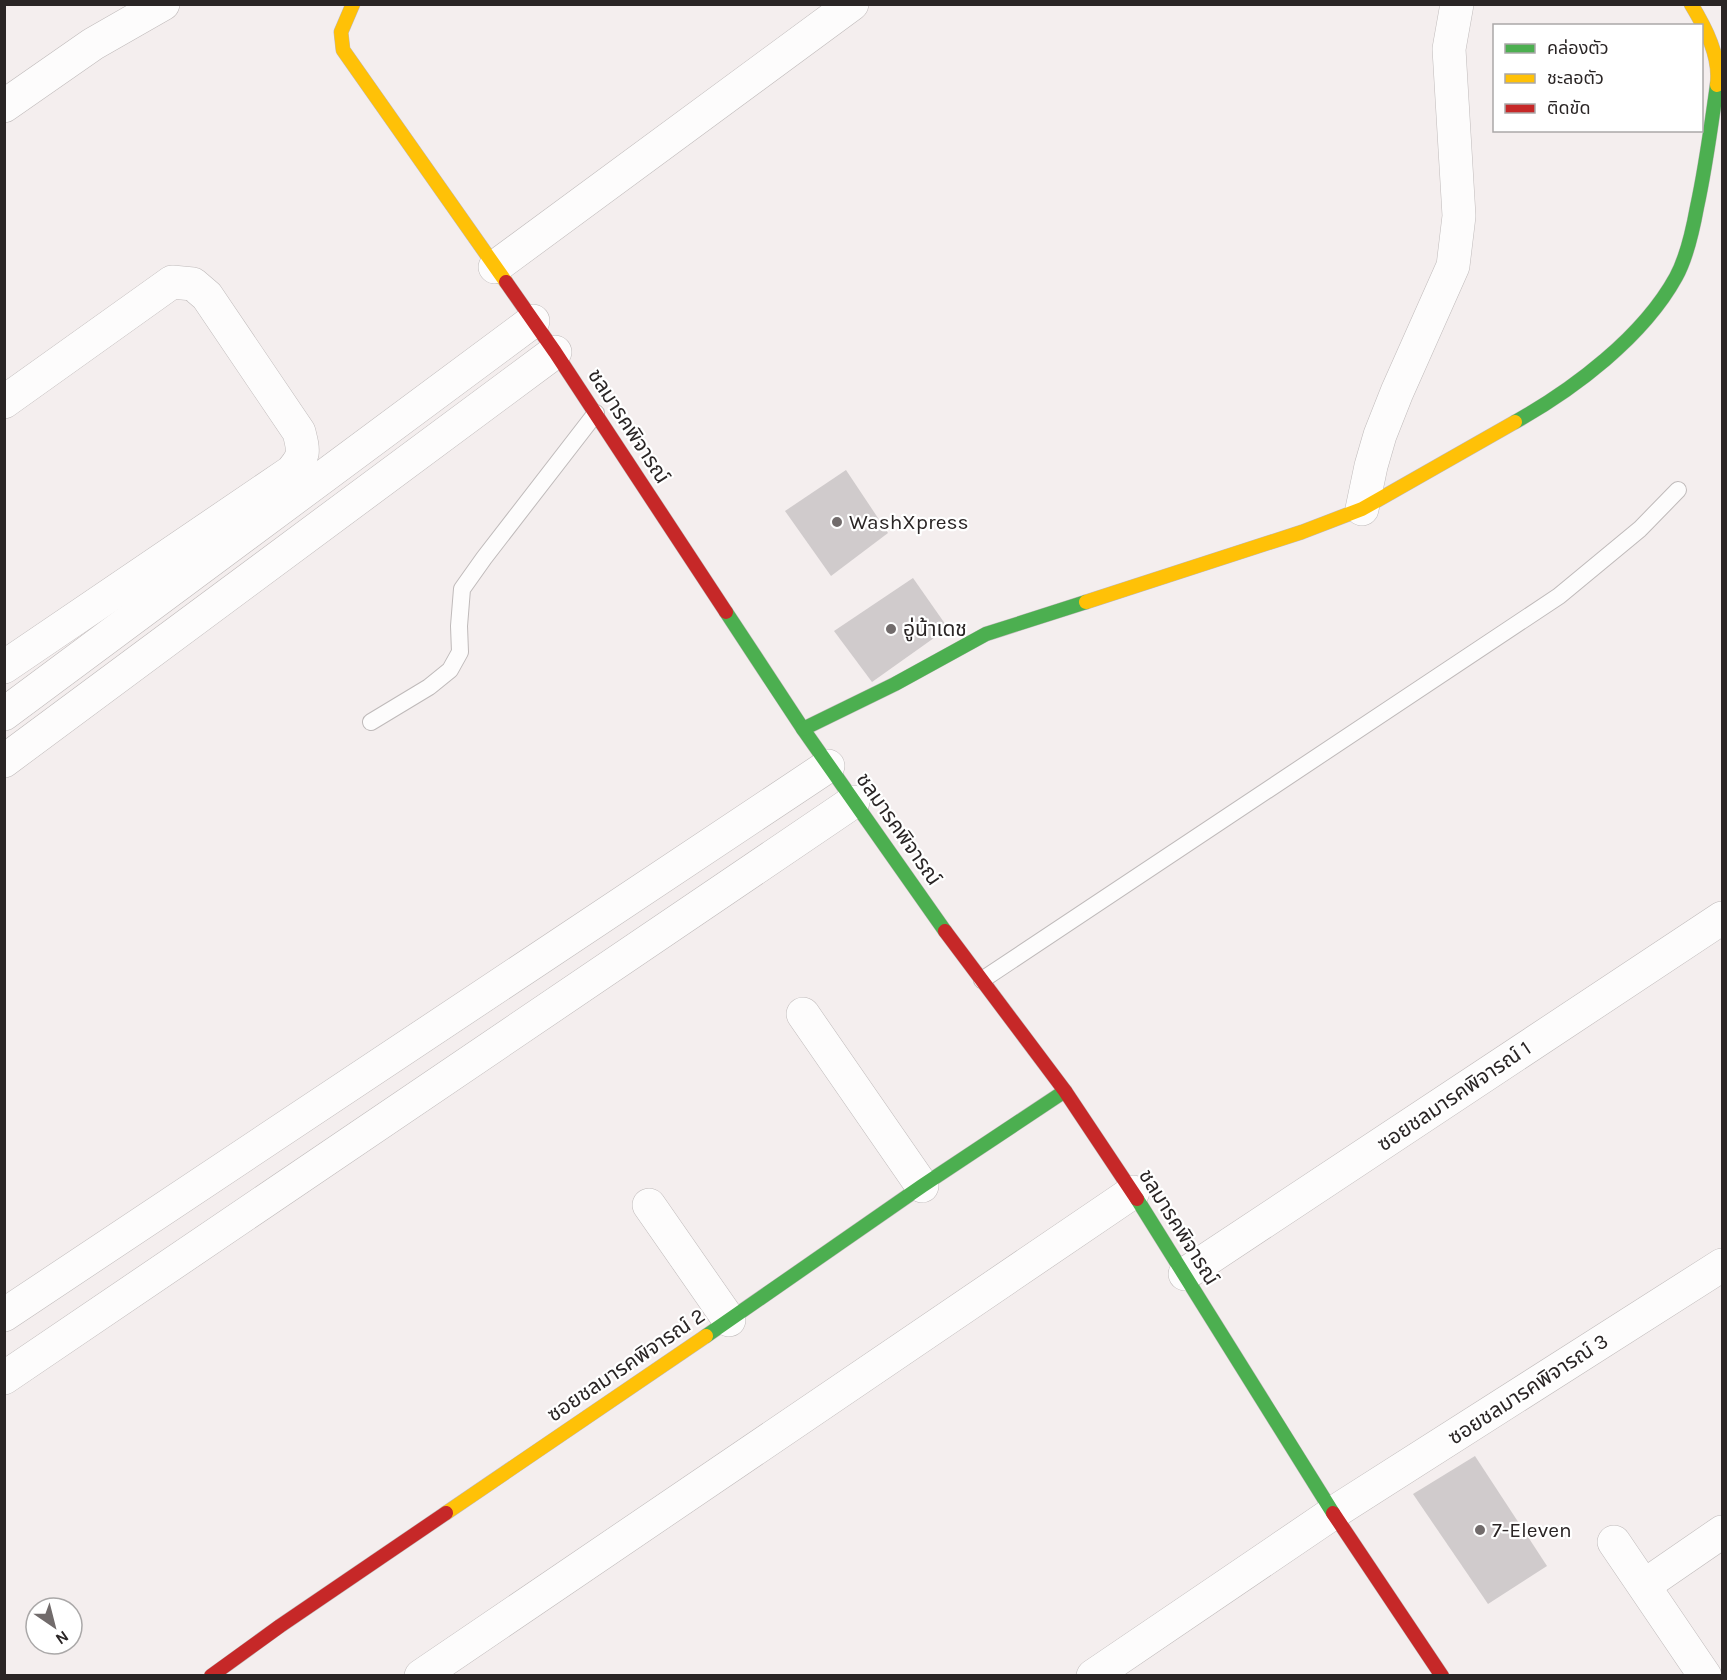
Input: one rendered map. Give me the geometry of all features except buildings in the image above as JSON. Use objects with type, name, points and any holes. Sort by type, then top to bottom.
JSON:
[{"type":"street","points":[[4,106],[93,44],[163,4]]},
{"type":"street","name":"ชลมารคพิจารณ์","points":[[353,4],[341,32],[343,50],[555,352],[802,729],[968,963],[1065,1091],[1133,1192],[1333,1513],[1442,1676]]},
{"type":"street","points":[[495,267],[852,4]]},
{"type":"street","points":[[1362,509],[1380,435],[1453,266],[1459,216],[1449,49],[1457,4]]},
{"type":"street","points":[[1691,4],[1702,24]]},
{"type":"street","points":[[802,729],[895,684],[986,634],[1302,532],[1362,509],[1535,411],[1606,360],[1656,308],[1677,275],[1692,232],[1706,164],[1719,79],[1716,57],[1703,26]]},
{"type":"street","points":[[4,402],[172,282],[193,284],[207,296],[299,432],[303,449],[301,460],[291,472],[4,667]]},
{"type":"street","points":[[4,714],[533,321]]},
{"type":"street","points":[[4,762],[555,352]]},
{"type":"street","points":[[4,1315],[828,766]]},
{"type":"street","points":[[4,1378],[853,802]]},
{"type":"street","name":"ซอยชลมารคพิจารณ์ 1","points":[[1185,1274],[1722,918]]},
{"type":"street","points":[[803,1014],[921,1186]]},
{"type":"street","name":"ซอยชลมารคพิจารณ์ 2","points":[[211,1676],[280,1626],[729,1320],[921,1186],[1065,1091]]},
{"type":"street","points":[[208,1180],[237,1221]]},
{"type":"street","points":[[421,1676],[1133,1192]]},
{"type":"street","points":[[649,1204],[729,1320]]},
{"type":"street","name":"ซอยชลมารคพิจารณ์ 3","points":[[1093,1676],[1333,1513],[1722,1265]]},
{"type":"street","points":[[1645,1585],[1722,1532]]},
{"type":"street","points":[[1614,1542],[1705,1676]]},
{"type":"lane","points":[[371,722],[429,687],[450,670],[460,652],[459,626],[462,589],[596,413]]},
{"type":"lane","points":[[982,980],[1559,596],[1640,529],[1678,490]]},
{"type":"traffic: fast","points":[[1515,422],[1560,394],[1605,360],[1645,320],[1676,277],[1694,224],[1717,85]]},
{"type":"traffic: fast","points":[[803,729],[895,684],[986,634],[1086,602]]},
{"type":"traffic: fast","points":[[726,612],[803,729],[945,931]]},
{"type":"traffic: fast","points":[[706,1336],[922,1186],[1065,1091]]},
{"type":"traffic: fast","points":[[1137,1199],[1333,1513]]},
{"type":"traffic: slow","points":[[353,4],[341,32],[343,50],[506,282]]},
{"type":"traffic: slow","points":[[1691,4],[1702,24]]},
{"type":"traffic: slow","points":[[1703,26],[1717,64],[1717,85]]},
{"type":"traffic: slow","points":[[1086,602],[1302,532],[1362,509],[1515,422]]},
{"type":"traffic: slow","points":[[446,1513],[706,1336]]},
{"type":"traffic: jam","points":[[506,282],[555,352],[726,612]]},
{"type":"traffic: jam","points":[[945,931],[1065,1091],[1137,1199]]},
{"type":"traffic: jam","points":[[211,1676],[446,1513]]},
{"type":"traffic: jam","points":[[1333,1513],[1442,1676]]},
{"type":"place","name":"WashXpress","points":[[837,522]]},
{"type":"place","name":"อู่น้าเดช","points":[[891,629]]},
{"type":"place","name":"7-Eleven","points":[[1480,1530]]}]
